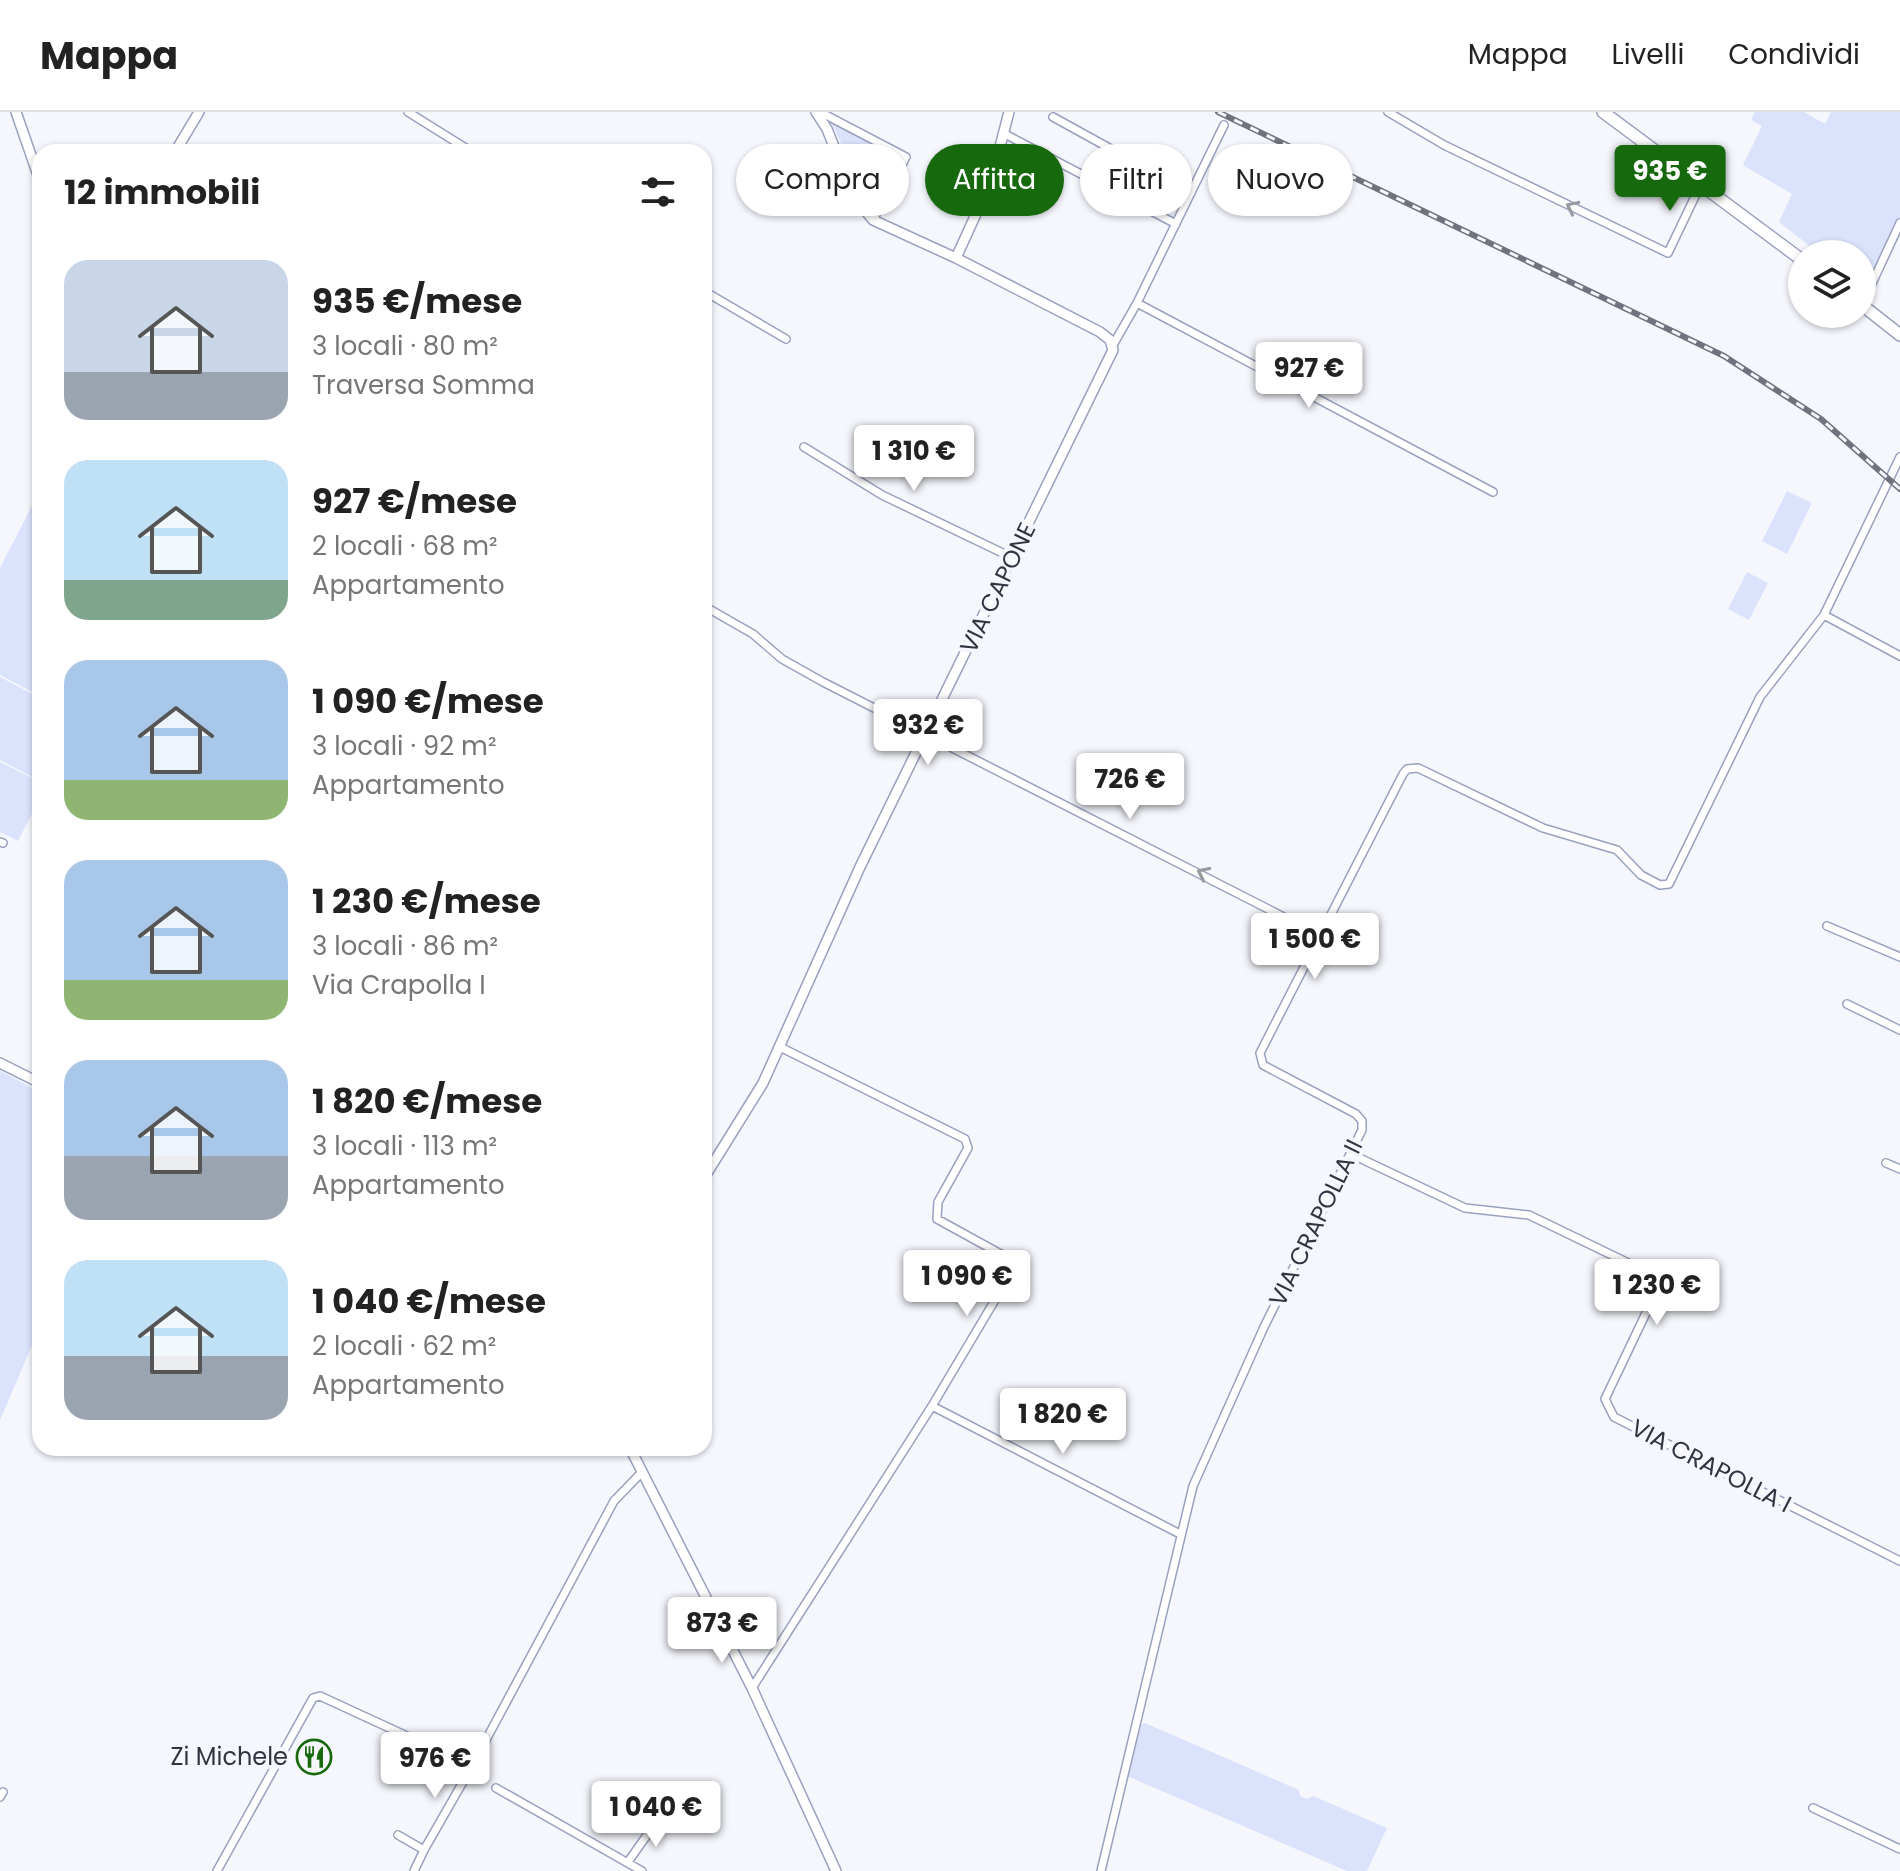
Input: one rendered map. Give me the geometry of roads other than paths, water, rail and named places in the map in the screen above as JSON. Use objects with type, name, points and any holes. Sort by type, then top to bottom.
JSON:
[{"type":"main road","points":[[1603,112],[1788,250]]},
{"type":"main road","points":[[1876,316],[1900,335]]},
{"type":"street","points":[[16,112],[32,158]]},
{"type":"street","points":[[180,144],[199,112]]},
{"type":"street","points":[[408,112],[459,144]]},
{"type":"street","points":[[818,112],[906,157],[873,220]]},
{"type":"street","points":[[818,112],[854,197],[873,220],[956,258],[1100,332],[1113,345]]},
{"type":"street","points":[[956,258],[991,181],[1009,112]]},
{"type":"street","points":[[1388,112],[1444,145],[1668,253],[1700,186]]},
{"type":"street","points":[[1053,117],[1102,144]]},
{"type":"street","name":"VIA CAPONE","points":[[1192,191],[1224,125]]},
{"type":"street","points":[[1003,133],[1176,224]]},
{"type":"street","name":"VIA CAPONE","points":[[712,1165],[756,1095],[780,1047],[840,909],[1109,362],[1113,345],[1180,216]]},
{"type":"street","points":[[1876,275],[1900,223]]},
{"type":"street","points":[[712,296],[786,339]]},
{"type":"street","points":[[1137,303],[1493,492]]},
{"type":"street","points":[[804,447],[882,495],[1013,558]]},
{"type":"street","name":"VIA CRAPOLLA II","points":[[1101,1871],[1180,1534],[1200,1467],[1264,1327],[1362,1130],[1362,1121],[1356,1114],[1263,1065],[1259,1060],[1403,774],[1412,767],[1543,828],[1617,850],[1641,875],[1660,885],[1669,884],[1760,697],[1813,634],[1900,457]]},
{"type":"street","points":[[712,611],[753,634],[786,662],[1321,936]]},
{"type":"street","points":[[1824,615],[1900,656]]},
{"type":"street","points":[[1827,926],[1900,957]]},
{"type":"street","points":[[1847,1004],[1900,1030]]},
{"type":"street","points":[[752,1688],[1017,1269],[1013,1259],[937,1219],[938,1202],[969,1143],[780,1047]]},
{"type":"street","points":[[0,1063],[32,1079]]},
{"type":"street","name":"VIA CRAPOLLA I","points":[[1351,1154],[1465,1208],[1514,1210],[1529,1215],[1649,1273],[1656,1279],[1656,1292],[1605,1399],[1614,1417],[1900,1561]]},
{"type":"street","points":[[1886,1163],[1900,1169]]},
{"type":"street","points":[[932,1406],[1180,1534]]},
{"type":"street","points":[[634,1456],[752,1688],[836,1871]]},
{"type":"street","points":[[414,1871],[609,1511],[642,1472]]},
{"type":"street","points":[[217,1871],[313,1698],[320,1696],[472,1766]]},
{"type":"street","points":[[496,1788],[642,1871]]},
{"type":"street","points":[[1813,1808],[1900,1849]]},
{"type":"street","points":[[628,1862],[659,1818]]},
{"type":"street","points":[[398,1835],[424,1850]]},
{"type":"railway","points":[[1218,112],[1724,356],[1821,419],[1900,489]]},
{"type":"place","name":"Zi Michele","points":[[314,1757]]}]
